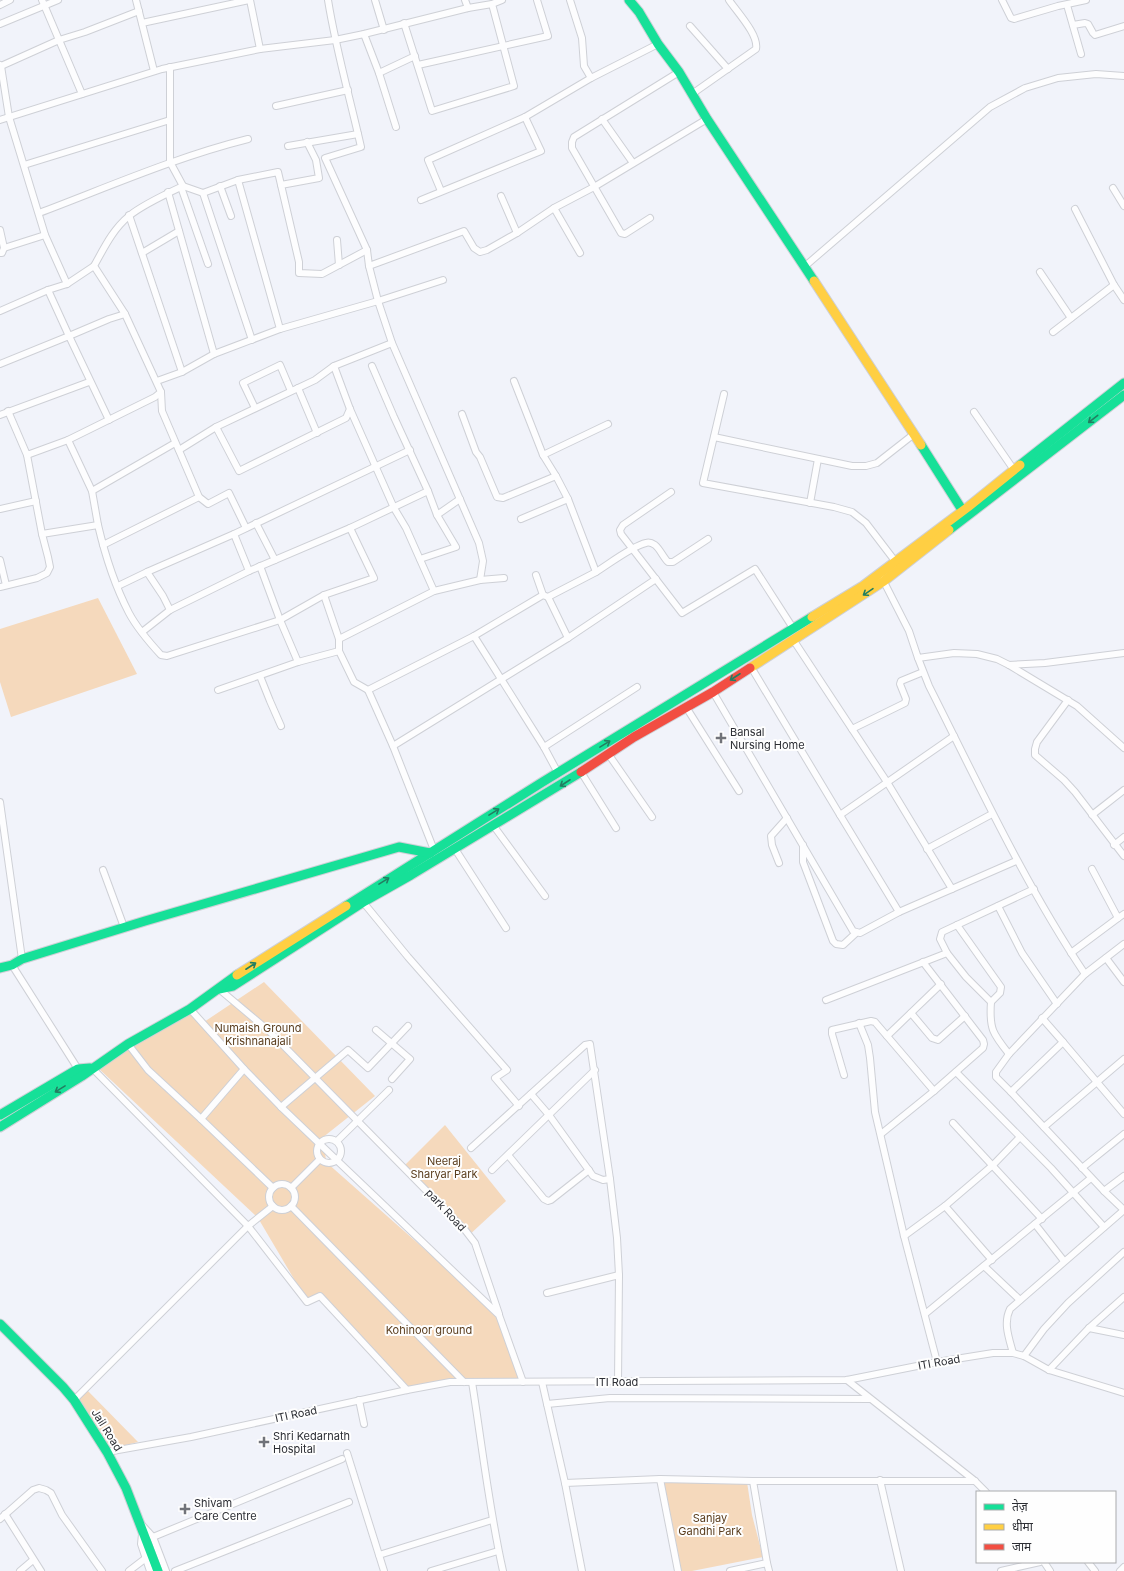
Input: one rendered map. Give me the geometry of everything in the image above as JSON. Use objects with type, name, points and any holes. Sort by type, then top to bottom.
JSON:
[{"type":"main road","points":[[629,0],[639,12],[658,44],[679,72],[965,514]]},
{"type":"main road","points":[[0,1126],[128,1044],[190,1009],[232,978],[432,851],[793,628],[863,586],[881,577],[895,562],[965,514],[1014,470],[1124,383]]},
{"type":"main road","points":[[219,989],[233,986],[363,902],[455,849],[609,755],[634,737],[713,692],[794,641],[1124,395]]},
{"type":"main road","points":[[0,968],[22,959],[124,928],[399,847],[432,851]]},
{"type":"main road","points":[[0,1115],[78,1070],[92,1068]]},
{"type":"main road","name":"Jail Road","points":[[0,1324],[74,1400],[107,1452],[126,1488],[142,1526],[158,1571]]},
{"type":"street","points":[[0,5],[10,0]]},
{"type":"street","points":[[0,24],[43,3],[58,0]]},
{"type":"street","points":[[136,0],[154,71]]},
{"type":"street","points":[[142,23],[250,0],[260,49]]},
{"type":"street","points":[[328,0],[335,40],[361,147],[325,158],[367,250],[378,301],[392,343],[479,543],[483,561],[480,580]]},
{"type":"street","points":[[375,0],[384,30]]},
{"type":"street","points":[[465,0],[468,8]]},
{"type":"street","points":[[0,120],[170,67],[260,49],[335,40],[384,30],[404,23],[492,4],[502,0]]},
{"type":"street","points":[[418,64],[548,36],[536,0]]},
{"type":"street","points":[[570,0],[582,38],[584,66],[591,78]]},
{"type":"street","points":[[692,94],[756,49],[758,44],[755,36],[729,0]]},
{"type":"street","points":[[1002,0],[1011,18],[1014,20],[1058,3],[1067,5],[1086,0]]},
{"type":"street","points":[[43,3],[82,94]]},
{"type":"street","points":[[404,23],[416,56],[432,111],[514,86],[492,4]]},
{"type":"street","points":[[1067,5],[1082,54]]},
{"type":"street","points":[[67,284],[45,235],[9,117],[0,66],[59,40],[85,32],[139,11]]},
{"type":"street","points":[[1072,24],[1088,24],[1095,35],[1124,26]]},
{"type":"street","points":[[690,26],[728,70]]},
{"type":"street","points":[[364,34],[379,73],[396,127]]},
{"type":"street","points":[[441,192],[428,160],[525,117],[591,78],[658,44]]},
{"type":"street","points":[[379,73],[416,56]]},
{"type":"street","points":[[170,67],[170,162],[182,186],[208,264]]},
{"type":"street","points":[[650,218],[625,234],[621,234],[572,148],[572,142],[574,137],[679,72]]},
{"type":"street","points":[[804,267],[990,107],[1024,88],[1058,78],[1096,74],[1124,76]]},
{"type":"street","points":[[276,106],[348,90]]},
{"type":"street","points":[[421,200],[541,151],[525,117]]},
{"type":"street","points":[[602,119],[633,163]]},
{"type":"street","points":[[370,266],[464,231],[474,248],[480,252],[487,250],[517,233],[554,208],[594,187],[708,119]]},
{"type":"street","points":[[24,165],[170,120]]},
{"type":"street","points":[[288,146],[358,134]]},
{"type":"street","points":[[39,213],[170,162],[248,139]]},
{"type":"street","points":[[281,185],[319,178],[316,160],[307,142]]},
{"type":"street","points":[[0,311],[48,290],[67,284],[94,266],[109,239],[129,216],[168,192],[182,186],[203,192],[238,180],[278,172],[299,262],[299,273],[322,274],[367,250]]},
{"type":"street","points":[[238,180],[280,329]]},
{"type":"street","points":[[220,186],[231,216]]},
{"type":"street","points":[[1113,188],[1124,206]]},
{"type":"street","points":[[168,192],[214,354]]},
{"type":"street","points":[[203,192],[252,340]]},
{"type":"street","points":[[501,196],[517,233]]},
{"type":"street","points":[[554,208],[580,253]]},
{"type":"street","points":[[1075,209],[1114,285],[1124,300]]},
{"type":"street","points":[[129,216],[182,372]]},
{"type":"street","points":[[0,230],[2,251],[45,235]]},
{"type":"street","points":[[142,253],[179,231]]},
{"type":"street","points":[[337,240],[339,265]]},
{"type":"street","points":[[94,266],[125,314],[161,392],[162,411],[198,496],[208,504],[229,493],[246,528]]},
{"type":"street","points":[[1040,272],[1071,318]]},
{"type":"street","points":[[156,381],[182,372],[214,354],[280,329],[378,301],[443,280]]},
{"type":"street","points":[[1053,332],[1114,285]]},
{"type":"street","points":[[48,290],[89,382],[109,420]]},
{"type":"street","points":[[0,364],[109,319],[125,314]]},
{"type":"street","points":[[179,450],[216,427],[315,380],[334,366],[392,343]]},
{"type":"street","points":[[255,408],[243,382],[280,365],[292,391]]},
{"type":"street","points":[[334,366],[350,409],[394,508],[406,528],[434,591]]},
{"type":"street","points":[[372,366],[428,491],[437,515],[456,547],[420,559]]},
{"type":"street","points":[[514,381],[542,455],[556,476],[568,500],[596,572]]},
{"type":"street","points":[[0,415],[89,382]]},
{"type":"street","points":[[298,388],[317,433]]},
{"type":"street","points":[[27,455],[68,440],[155,397],[161,392]]},
{"type":"street","points":[[724,394],[703,483],[834,507],[852,512],[866,523],[895,562]]},
{"type":"street","points":[[216,427],[239,471],[346,418],[350,409]]},
{"type":"street","points":[[0,560],[3,586],[37,578],[47,573],[50,567],[27,455],[8,411]]},
{"type":"street","points":[[974,412],[1014,470]]},
{"type":"street","points":[[462,414],[476,452],[480,457],[497,497],[504,498],[556,476]]},
{"type":"street","points":[[542,455],[608,424]]},
{"type":"street","points":[[714,437],[852,466],[866,466],[876,463],[914,434]]},
{"type":"street","points":[[68,440],[92,491],[103,545],[129,613],[161,655],[167,656],[280,620],[324,595],[374,578],[350,528]]},
{"type":"street","points":[[92,491],[175,443]]},
{"type":"street","points":[[118,586],[234,534],[410,450]]},
{"type":"street","points":[[810,503],[818,459]]},
{"type":"street","points":[[142,632],[170,610],[249,571],[350,528],[428,491]]},
{"type":"street","points":[[671,492],[623,525],[620,530],[621,534],[632,550],[682,613],[754,569],[793,628]]},
{"type":"street","points":[[103,545],[198,496]]},
{"type":"street","points":[[437,515],[460,499]]},
{"type":"street","points":[[520,519],[568,500]]},
{"type":"street","points":[[0,509],[36,501]]},
{"type":"street","points":[[256,523],[275,560]]},
{"type":"street","points":[[42,534],[98,525]]},
{"type":"street","points":[[234,534],[249,571]]},
{"type":"street","points":[[368,690],[474,636],[546,596],[596,572],[646,543],[651,543],[657,546],[663,557],[668,562],[673,562],[708,539]]},
{"type":"street","points":[[260,566],[280,620],[298,662]]},
{"type":"street","points":[[147,572],[170,610]]},
{"type":"street","points":[[536,575],[568,638]]},
{"type":"street","points":[[881,577],[909,631],[929,686],[1016,861],[1034,889],[1053,924],[1085,974]]},
{"type":"street","points":[[339,639],[434,591],[480,580],[504,578]]},
{"type":"street","points":[[393,746],[568,638],[656,579]]},
{"type":"street","points":[[324,595],[339,639],[338,651],[354,682],[368,690],[393,746],[432,851]]},
{"type":"street","points":[[474,636],[544,747],[558,773]]},
{"type":"street","points":[[794,641],[887,782],[952,889]]},
{"type":"street","points":[[218,690],[298,662],[338,651]]},
{"type":"street","points":[[918,658],[954,653],[977,654],[997,659],[1068,700],[1124,748]]},
{"type":"street","points":[[1009,665],[1045,663],[1124,653]]},
{"type":"street","points":[[751,667],[899,912]]},
{"type":"street","points":[[852,729],[905,703],[906,699],[900,681],[923,672]]},
{"type":"street","points":[[260,676],[281,726]]},
{"type":"street","points":[[544,747],[637,687]]},
{"type":"street","points":[[713,692],[853,931],[856,933]]},
{"type":"street","points":[[1068,700],[1038,742],[1035,749],[1035,755],[1064,780],[1124,856]]},
{"type":"street","points":[[686,707],[739,791]]},
{"type":"street","points":[[840,815],[954,736]]},
{"type":"street","points":[[609,755],[652,817]]},
{"type":"street","points":[[581,772],[616,828]]},
{"type":"street","points":[[1092,815],[1124,790]]},
{"type":"street","points":[[0,802],[22,959]]},
{"type":"street","points":[[927,849],[992,814]]},
{"type":"street","points":[[779,863],[772,845],[771,836],[787,818]]},
{"type":"street","points":[[493,825],[545,896]]},
{"type":"street","points":[[1114,845],[1124,837]]},
{"type":"street","points":[[803,845],[803,862],[833,941],[836,944],[843,945],[856,933],[860,933],[899,912],[1016,861]]},
{"type":"street","points":[[455,849],[506,928]]},
{"type":"street","points":[[1092,869],[1118,918]]},
{"type":"street","points":[[103,870],[124,928]]},
{"type":"street","points":[[991,1002],[966,977],[947,953],[940,939],[940,935],[942,932],[1034,889]]},
{"type":"street","points":[[363,902],[408,957],[507,1070],[496,1078],[519,1106]]},
{"type":"street","points":[[998,906],[1022,953],[1057,1004]]},
{"type":"street","points":[[1071,953],[1124,914]]},
{"type":"street","points":[[957,925],[1001,987],[1000,993],[991,1002],[991,1027],[996,1037],[1010,1054]]},
{"type":"street","points":[[1013,1353],[1006,1323],[1007,1315],[1010,1309],[1124,1210],[1091,1178],[996,1077],[996,1072],[1042,1018],[1085,974],[1124,944]]},
{"type":"street","points":[[826,1000],[947,953]]},
{"type":"street","points":[[1106,958],[1124,982]]},
{"type":"street","points":[[881,1134],[956,1072],[983,1048],[984,1044],[983,1040],[923,962]]},
{"type":"street","points":[[12,964],[78,1070]]},
{"type":"street","points":[[887,1036],[940,984]]},
{"type":"street","name":"park Road","points":[[219,989],[269,1031],[343,1108],[358,1121],[465,1230],[477,1248],[523,1382]]},
{"type":"street","points":[[190,1009],[282,1107],[499,1315]]},
{"type":"street","points":[[911,1013],[932,1038],[938,1040],[965,1016]]},
{"type":"street","points":[[1042,1018],[1124,1114]]},
{"type":"street","points":[[844,1076],[831,1032],[834,1029],[871,1021],[875,1022],[934,1091]]},
{"type":"street","points":[[859,1023],[869,1052],[875,1112],[904,1236],[937,1362]]},
{"type":"street","points":[[282,1107],[348,1050],[368,1068],[408,1026]]},
{"type":"street","points":[[376,1030],[410,1059],[392,1079]]},
{"type":"street","points":[[1011,1092],[1063,1042]]},
{"type":"street","points":[[128,1044],[148,1070],[273,1188]]},
{"type":"street","points":[[471,1148],[587,1044],[590,1044],[592,1047],[617,1238],[619,1275],[618,1382]]},
{"type":"street","points":[[1044,1127],[1124,1058]]},
{"type":"street","points":[[92,1068],[248,1226],[306,1302],[320,1296],[407,1390]]},
{"type":"street","points":[[201,1119],[244,1068]]},
{"type":"street","points":[[492,1170],[595,1070]]},
{"type":"street","points":[[956,1072],[1020,1137],[1104,1227]]},
{"type":"street","points":[[337,1142],[389,1090]]},
{"type":"street","points":[[531,1094],[549,1115],[597,1179],[610,1179]]},
{"type":"street","points":[[953,1123],[1042,1219]]},
{"type":"street","points":[[1082,1168],[1124,1134]]},
{"type":"street","points":[[904,1236],[945,1206],[993,1165],[1020,1137]]},
{"type":"street","points":[[328,1139],[337,1142],[341,1150],[341,1155],[337,1160],[330,1163],[320,1159],[317,1152],[320,1143],[328,1139]]},
{"type":"street","points":[[508,1155],[544,1200],[548,1201],[589,1170]]},
{"type":"street","points":[[291,1188],[320,1159]]},
{"type":"street","points":[[1104,1191],[1124,1176]]},
{"type":"street","points":[[925,1314],[1091,1178]]},
{"type":"street","points":[[282,1184],[291,1188],[295,1197],[291,1206],[282,1210],[273,1206],[269,1197],[273,1188],[282,1184]]},
{"type":"street","points":[[74,1400],[248,1226],[273,1206]]},
{"type":"street","points":[[291,1206],[464,1382]]},
{"type":"street","points":[[945,1206],[992,1260]]},
{"type":"street","points":[[1035,1224],[1064,1261]]},
{"type":"street","points":[[1024,1356],[1044,1329],[1068,1303],[1124,1252]]},
{"type":"street","points":[[984,1266],[1020,1300]]},
{"type":"street","points":[[547,1293],[619,1275]]},
{"type":"street","points":[[1049,1370],[1090,1328],[1124,1297]]},
{"type":"street","points":[[1090,1328],[1124,1335]]},
{"type":"street","name":"ITI Road","points":[[107,1452],[191,1437],[450,1382],[847,1380],[937,1362],[993,1353],[1013,1353],[1024,1356],[1049,1370],[1124,1393]]},
{"type":"street","points":[[847,1380],[975,1481],[985,1491]]},
{"type":"street","points":[[472,1382],[484,1453],[492,1520],[503,1571]]},
{"type":"street","points":[[542,1382],[565,1483],[582,1571]]},
{"type":"street","points":[[547,1404],[610,1398],[870,1399]]},
{"type":"street","points":[[360,1400],[364,1424]]},
{"type":"street","points":[[347,1453],[384,1571]]},
{"type":"street","points":[[153,1537],[342,1459]]},
{"type":"street","points":[[565,1483],[660,1479],[753,1481],[975,1481]]},
{"type":"street","points":[[660,1479],[678,1571]]},
{"type":"street","points":[[880,1480],[901,1571]]},
{"type":"street","points":[[753,1481],[769,1571]]},
{"type":"street","points":[[41,1571],[2,1516],[33,1490],[39,1488],[51,1493],[62,1515],[102,1571]]},
{"type":"street","points":[[175,1571],[349,1502]]},
{"type":"street","points":[[379,1555],[492,1520]]},
{"type":"street","points":[[142,1526],[153,1537],[166,1571]]},
{"type":"street","points":[[142,1526],[141,1544],[150,1571]]},
{"type":"street","points":[[432,1571],[498,1551]]},
{"type":"street","points":[[129,1571],[146,1558]]},
{"type":"street","points":[[20,1571],[34,1560]]},
{"type":"street","points":[[730,1571],[767,1563]]},
{"type":"street","points":[[1001,1571],[1036,1563]]},
{"type":"street","points":[[1089,1563],[1095,1571]]},
{"type":"street","points":[[1120,1571],[1124,1568]]},
{"type":"green space","points":[[98,598],[137,674],[11,717],[0,682],[0,629]]},
{"type":"green space","name":"Kohinoor ground","points":[[264,982],[375,1096],[322,1138],[324,1140],[326,1162],[499,1315],[523,1382],[472,1382],[407,1390],[320,1296],[307,1301],[258,1218],[97,1067],[187,1011],[201,1024]]},
{"type":"green space","name":"Neeraj Sharyar Park","points":[[445,1125],[506,1201],[467,1237],[405,1165]]},
{"type":"green space","points":[[86,1389],[138,1442],[110,1449],[77,1399]]},
{"type":"green space","name":"Sanjay Gandhi Park","points":[[657,1482],[747,1482],[752,1515],[763,1557],[692,1571],[675,1571]]},
{"type":"traffic: fast","points":[[629,0],[639,12],[658,44],[679,72],[707,119],[814,281]]},
{"type":"traffic: fast","points":[[1020,465],[1124,383]]},
{"type":"traffic: fast","points":[[949,530],[1124,395]]},
{"type":"traffic: fast","points":[[921,445],[966,516]]},
{"type":"traffic: fast","points":[[346,906],[541,783],[812,617]]},
{"type":"traffic: fast","points":[[219,989],[233,986],[365,901],[411,875],[581,772]]},
{"type":"traffic: fast","points":[[0,968],[12,965],[22,959],[145,921],[399,847],[430,853]]},
{"type":"traffic: fast","points":[[0,1127],[82,1076],[128,1044],[190,1009],[237,975]]},
{"type":"traffic: fast","points":[[0,1115],[78,1069],[90,1068]]},
{"type":"traffic: fast","points":[[0,1324],[74,1400],[107,1452],[126,1488],[158,1571]]},
{"type":"traffic: slow","points":[[814,281],[921,445]]},
{"type":"traffic: slow","points":[[812,617],[863,586],[968,507],[1020,465]]},
{"type":"traffic: slow","points":[[750,668],[884,581],[949,530]]},
{"type":"traffic: slow","points":[[237,975],[346,906]]},
{"type":"traffic: jam","points":[[581,772],[634,737],[713,692],[750,668]]},
{"type":"place","name":"Bansal Nursing Home","points":[[721,738]]},
{"type":"place","name":"Shri Kedarnath Hospital","points":[[264,1442]]},
{"type":"place","name":"Shivam Care Centre","points":[[185,1509]]},
{"type":"park label","name":"Numaish Ground Krishnanajali","points":[[258,1034]]}]
